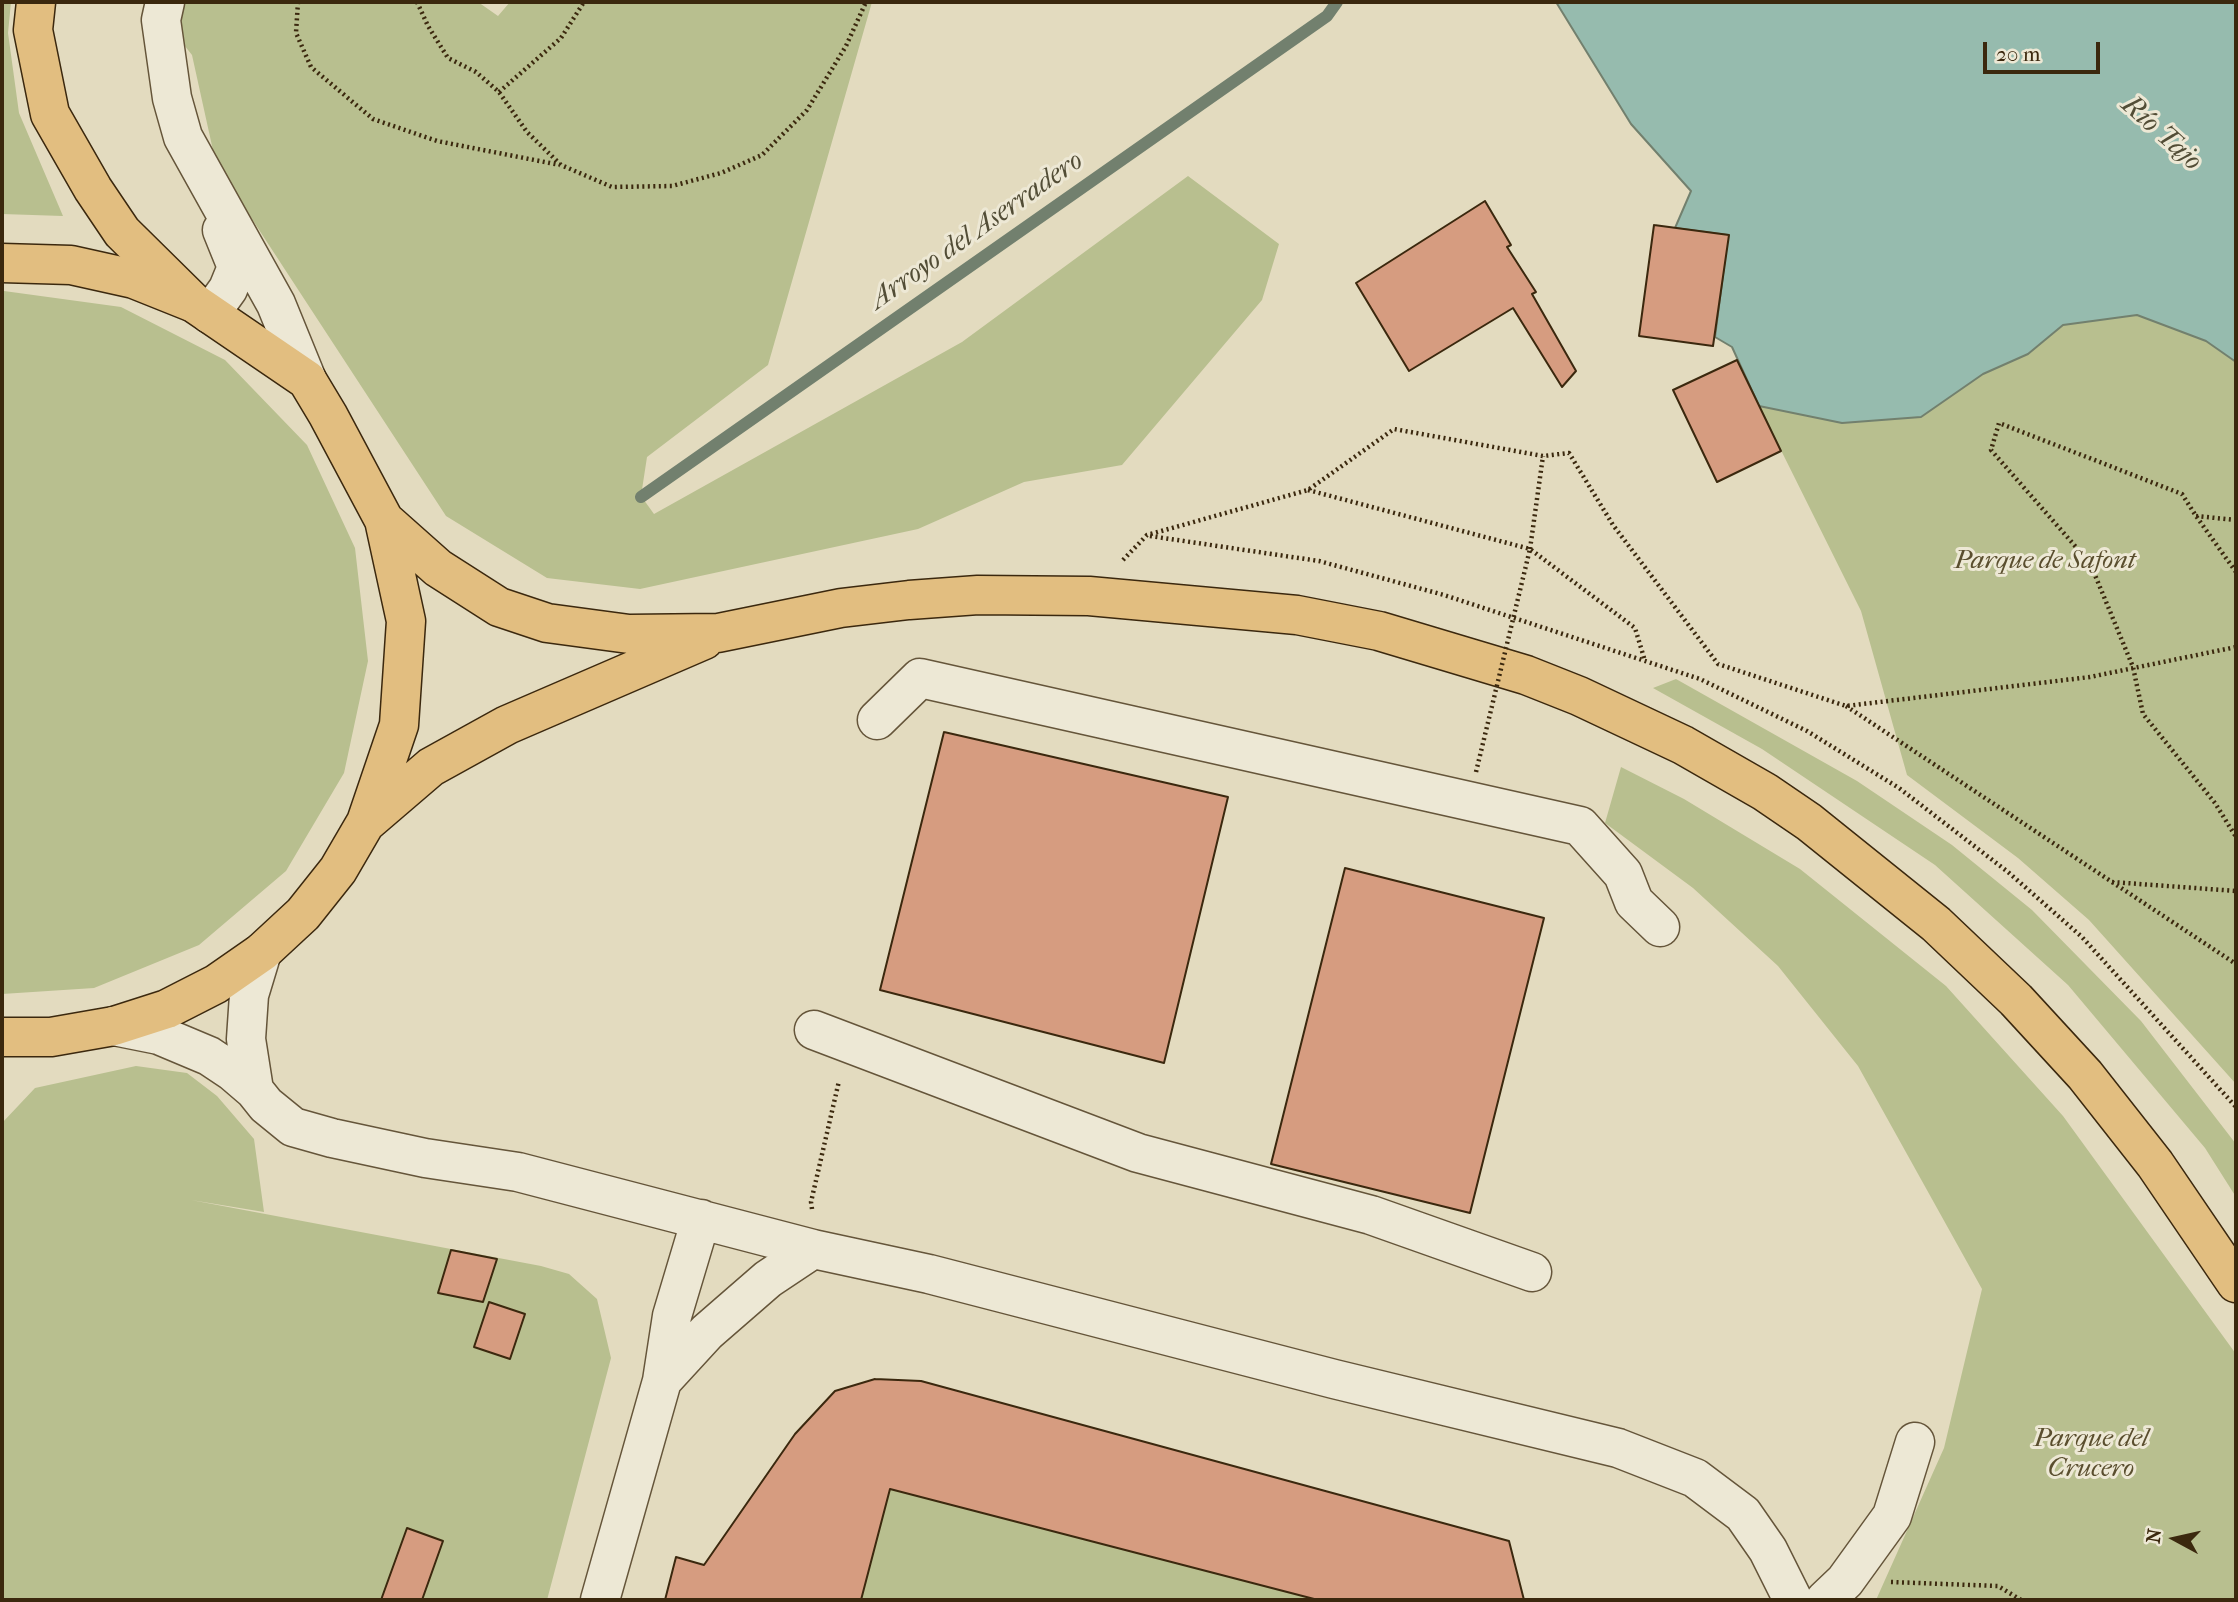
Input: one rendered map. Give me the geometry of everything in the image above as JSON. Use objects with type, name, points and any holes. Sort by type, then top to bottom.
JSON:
[{"type":"main road","points":[[2,1037],[51,1037],[114,1026],[167,1009],[216,984],[262,952],[303,914],[338,870],[366,822],[399,724],[406,621],[384,520],[307,380],[202,309],[122,232],[93,189],[50,114],[33,30],[36,2]]},
{"type":"main road","points":[[2,263],[71,265],[134,279],[202,309]]},
{"type":"main road","points":[[384,520],[438,568],[499,607],[547,624],[629,634],[718,633],[841,608],[909,600],[978,595],[1089,596],[1297,615],[1378,631],[1527,674],[1627,718],[1727,769],[1809,822],[1936,924],[2016,1000],[2085,1074],[2122,1121],[2236,1283]]},
{"type":"main road","points":[[366,822],[431,767],[507,725],[718,633]]},
{"type":"main road","points":[[2,1067],[51,1037]]},
{"type":"street","points":[[165,2],[161,20],[172,98],[183,137],[276,304],[307,380]]},
{"type":"street","points":[[196,162],[237,267],[228,289],[202,309]]},
{"type":"street","points":[[877,720],[920,678],[1580,826],[1623,874],[1634,902],[1660,927]]},
{"type":"street","points":[[254,1090],[246,1039],[249,995],[262,952]]},
{"type":"street","points":[[114,1026],[159,1035],[209,1056],[233,1072],[293,1127],[332,1138],[425,1158],[518,1172],[813,1249],[942,1278],[1334,1379],[1618,1448],[1695,1478],[1743,1514],[1768,1550],[1793,1600]]},
{"type":"street","points":[[831,1036],[1138,1153],[1371,1215],[1532,1272]]},
{"type":"street","points":[[600,1600],[662,1381],[673,1316],[701,1219]]},
{"type":"street","points":[[662,1381],[707,1332],[747,1297],[768,1279],[813,1249]]},
{"type":"street","points":[[1835,1590],[1892,1516],[1915,1442]]},
{"type":"path","points":[[299,2],[296,33],[311,68],[373,118],[438,141],[561,165],[612,187],[672,186],[721,173],[762,155],[807,110],[846,46],[866,2]]},
{"type":"path","points":[[417,2],[448,58],[476,72],[499,92],[527,132],[561,165]]},
{"type":"path","points":[[499,92],[561,38],[584,2]]},
{"type":"path","points":[[2236,572],[2182,494],[1999,424],[1991,450],[2090,563],[2133,667],[2143,714],[2215,803],[2236,837]]},
{"type":"path","points":[[1089,596],[1147,535],[1308,490],[1394,429],[1543,456],[1569,453],[1613,525],[1718,664],[1846,706],[2236,964]]},
{"type":"path","points":[[1476,772],[1530,549],[1543,456]]},
{"type":"path","points":[[1308,490],[1530,549],[1636,628],[1645,662]]},
{"type":"path","points":[[2196,516],[2236,520]]},
{"type":"path","points":[[1147,535],[1320,561],[1444,595],[1700,679],[1808,731],[1899,788],[2008,872],[2082,936],[2236,1107]]},
{"type":"path","points":[[1846,706],[2090,677],[2236,647]]},
{"type":"path","points":[[2111,882],[2236,891]]},
{"type":"path","points":[[811,1202],[831,1036]]},
{"type":"path","points":[[1835,1590],[1998,1586],[2021,1600]]},
{"type":"green space","points":[[2,2],[11,2],[8,33],[19,113],[63,216],[2,214]]},
{"type":"green space","points":[[150,2],[478,2],[498,16],[510,2],[872,2],[768,365],[647,457],[641,496],[654,514],[962,342],[1188,176],[1279,244],[1262,300],[1122,465],[1024,482],[918,529],[640,589],[547,578],[446,516],[216,164],[192,55]]},
{"type":"green space","points":[[2,292],[121,307],[225,360],[307,445],[355,548],[368,661],[344,773],[286,871],[199,945],[94,988],[2,994]]},
{"type":"green space","name":"Parque de Safont","points":[[2137,315],[2206,341],[2236,362],[2236,1084],[2089,920],[2018,858],[1907,775],[1861,611],[1759,406],[1842,423],[1920,417],[1983,374],[2028,354],[2063,325]]},
{"type":"green space","points":[[1676,679],[1857,781],[1952,845],[2032,910],[2141,1021],[2236,1144],[2236,1197],[2205,1148],[2068,985],[1935,865],[1762,749],[1653,688]]},
{"type":"green space","name":"Parque del Crucero","points":[[1621,767],[1684,799],[1800,869],[1946,986],[2063,1116],[2236,1354],[2236,1600],[1876,1600],[1944,1448],[1982,1289],[1858,1066],[1778,966],[1693,888],[1605,823]]},
{"type":"green space","points":[[136,1066],[187,1073],[217,1096],[254,1139],[264,1212],[191,1200],[541,1266],[569,1274],[597,1299],[611,1358],[547,1600],[2,1600],[2,1123],[35,1088]]},
{"type":"green space","points":[[890,1489],[1318,1600],[861,1600]]},
{"type":"water","name":"Río Tajo","points":[[1556,2],[2236,2],[2236,362],[2206,341],[2137,315],[2063,325],[2028,354],[1983,374],[1921,417],[1842,423],[1759,406],[1732,347],[1715,337],[1728,235],[1675,228],[1691,191],[1631,124]]},
{"type":"building","points":[[1485,201],[1511,245],[1507,247],[1536,292],[1532,294],[1576,371],[1562,387],[1513,308],[1409,371],[1356,283]]},
{"type":"building","points":[[1654,225],[1729,235],[1713,346],[1639,336]]},
{"type":"building","points":[[1737,360],[1781,451],[1717,482],[1673,390]]},
{"type":"building","points":[[944,732],[1228,797],[1164,1063],[880,990]]},
{"type":"building","points":[[1345,868],[1544,918],[1470,1213],[1271,1164]]},
{"type":"building","points":[[451,1250],[497,1259],[483,1302],[438,1293]]},
{"type":"building","points":[[489,1302],[525,1314],[510,1359],[474,1347]]},
{"type":"building","points":[[875,1379],[921,1381],[1509,1541],[1524,1600],[1318,1600],[890,1489],[861,1600],[665,1600],[676,1557],[704,1565],[795,1434],[835,1391]]},
{"type":"building","points":[[407,1528],[443,1541],[422,1600],[381,1600]]},
{"type":"waterway","name":"Arroyo del Aserradero","points":[[641,497],[1327,16],[1337,2]]}]
